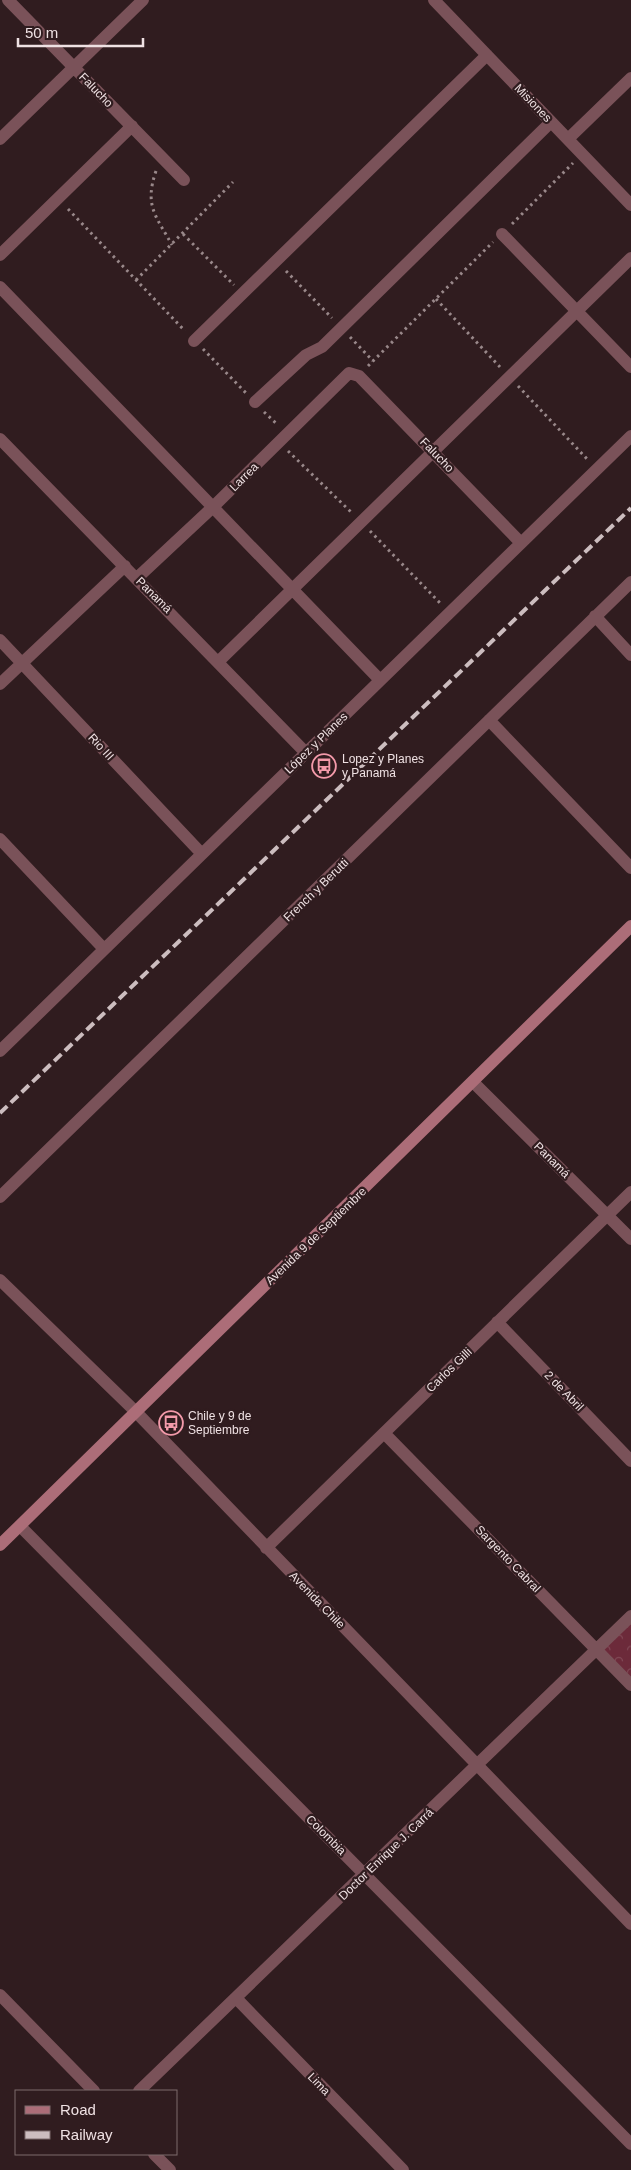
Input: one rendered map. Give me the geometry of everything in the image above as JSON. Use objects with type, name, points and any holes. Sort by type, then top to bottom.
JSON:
[{"type":"street","name":"Falucho","points":[[8,0],[184,180]]},
{"type":"street","points":[[0,139],[143,0]]},
{"type":"street","name":"Misiones","points":[[434,0],[631,205]]},
{"type":"street","points":[[194,341],[487,55]]},
{"type":"street","points":[[568,139],[631,78]]},
{"type":"street","points":[[254,402],[306,355],[322,347],[551,122]]},
{"type":"street","points":[[0,255],[132,126]]},
{"type":"street","points":[[502,234],[631,367]]},
{"type":"street","points":[[219,661],[631,258]]},
{"type":"street","points":[[0,287],[214,506],[380,680]]},
{"type":"street","name":"Falucho","points":[[354,374],[433,451],[521,542]]},
{"type":"street","name":"Larrea","points":[[137,578],[287,434],[354,374]]},
{"type":"street","name":"López y Planes","points":[[1,1049],[631,436]]},
{"type":"street","name":"Panamá","points":[[0,439],[219,661],[306,753]]},
{"type":"street","points":[[0,684],[125,566]]},
{"type":"street","name":"French y Berutti","points":[[0,1198],[631,582]]},
{"type":"street","points":[[595,616],[631,655]]},
{"type":"street","name":"Rio III","points":[[0,640],[202,854]]},
{"type":"street","points":[[489,720],[631,868]]},
{"type":"street","points":[[0,839],[104,949]]},
{"type":"street","name":"Avenida 9 de Septiembre","points":[[0,1545],[631,926]]},
{"type":"street","name":"Panamá","points":[[473,1082],[631,1239]]},
{"type":"street","name":"Carlos Gilli","points":[[266,1548],[631,1192]]},
{"type":"street","name":"Avenida Chile","points":[[0,1280],[136,1412],[631,1924]]},
{"type":"street","name":"2 de Abril","points":[[497,1322],[631,1461]]},
{"type":"street","name":"Sargento Cabral","points":[[384,1433],[631,1685]]},
{"type":"street","name":"Colombia","points":[[20,1526],[631,2144]]},
{"type":"street","name":"Doctor Enrique J. Carrá","points":[[140,2090],[631,1616]]},
{"type":"street","points":[[0,1995],[93,2090]]},
{"type":"street","name":"Lima","points":[[236,1998],[403,2170]]},
{"type":"street","points":[[155,2155],[170,2170]]},
{"type":"path","points":[[354,374],[373,361],[582,154]]},
{"type":"path","points":[[161,156],[150,189],[153,214],[172,245]]},
{"type":"path","points":[[136,280],[233,182]]},
{"type":"path","points":[[58,198],[194,341],[287,434]]},
{"type":"path","points":[[183,234],[243,294]]},
{"type":"path","points":[[276,262],[373,361]]},
{"type":"green space","points":[[631,1616],[631,1685],[596,1650]]},
{"type":"railway","points":[[0,1113],[631,508]]},
{"type":"place","name":"Lopez y Planes y Panamá","points":[[324,766]]},
{"type":"place","name":"Chile y 9 de Septiembre","points":[[171,1423]]}]
